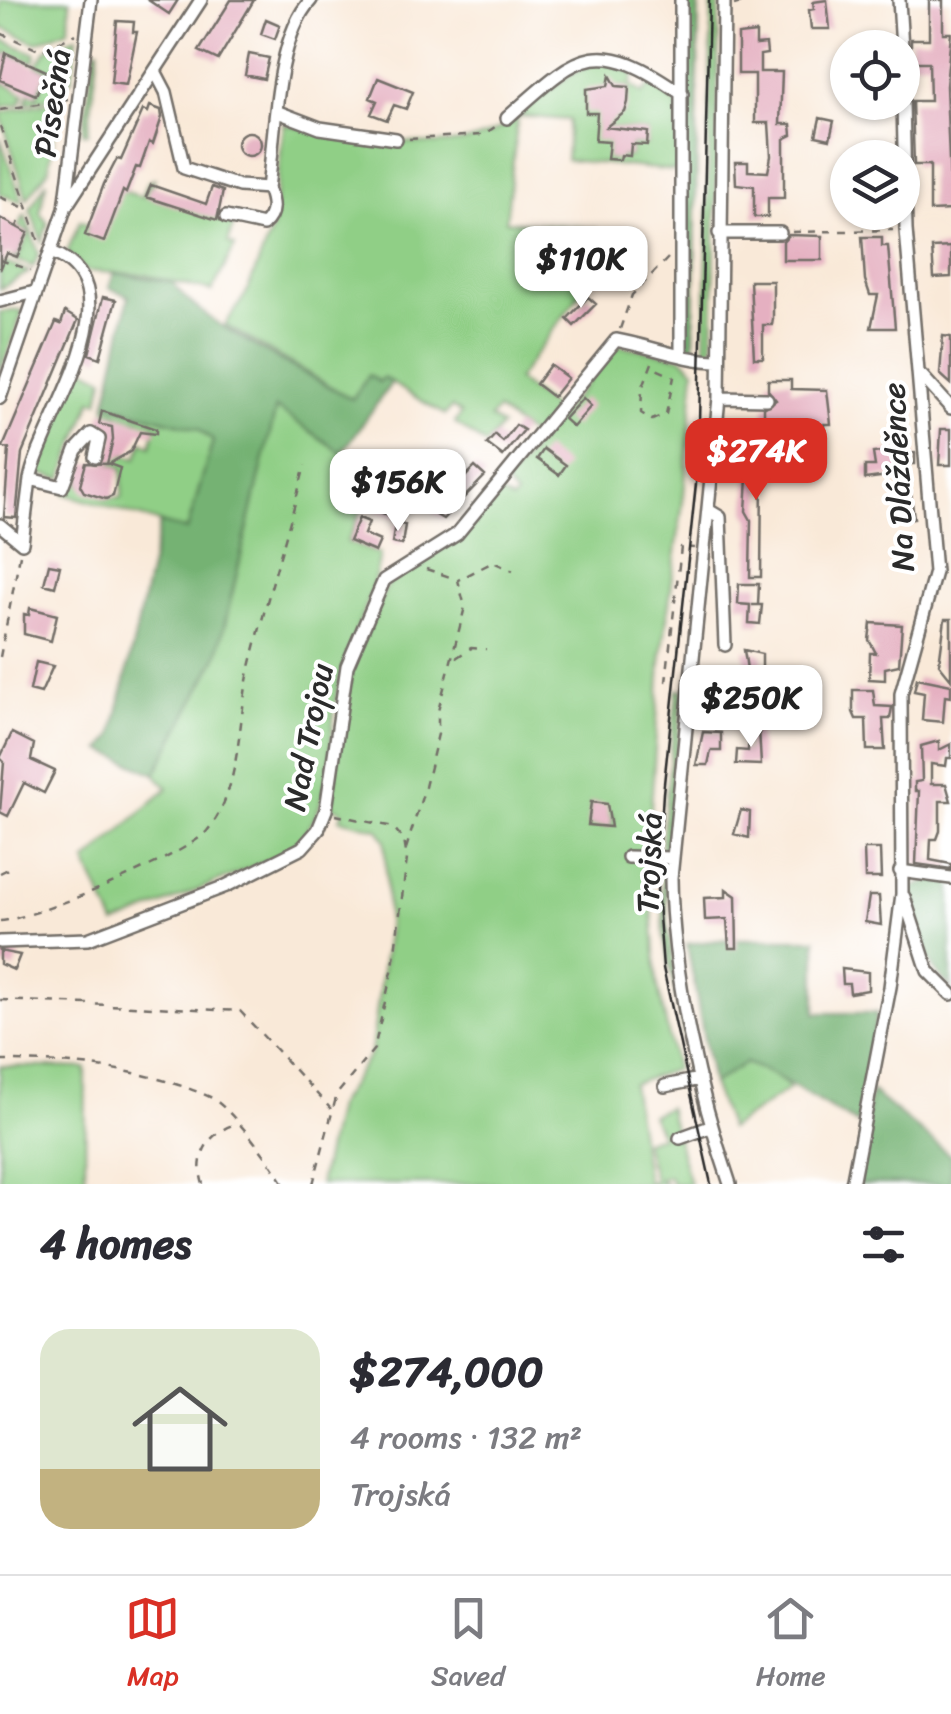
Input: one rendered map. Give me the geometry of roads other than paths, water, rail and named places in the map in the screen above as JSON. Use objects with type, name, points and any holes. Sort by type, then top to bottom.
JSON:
[{"type":"street","name":"Písečná","points":[[0,398],[42,275],[46,251],[65,209],[91,0]]},
{"type":"street","points":[[65,209],[201,0]]},
{"type":"street","points":[[226,217],[263,224],[272,211],[268,188],[284,63],[301,10],[311,0]]},
{"type":"street","points":[[681,0],[680,352],[696,360],[719,360]]},
{"type":"street","points":[[899,0],[901,30]]},
{"type":"street","name":"Trojská","points":[[724,3],[719,398],[672,858],[671,914],[710,1127],[730,1184]]},
{"type":"street","points":[[507,118],[564,68],[602,55],[616,56],[682,94]]},
{"type":"street","points":[[154,71],[166,92],[184,168],[239,186],[268,188]]},
{"type":"street","points":[[278,112],[320,128],[396,139]]},
{"type":"street","name":"Na Dlážděnce","points":[[852,1184],[890,987],[902,894],[901,694],[935,572],[922,376],[906,230],[903,120]]},
{"type":"street","points":[[74,144],[98,156]]},
{"type":"street","points":[[719,232],[780,233]]},
{"type":"street","points":[[0,524],[22,543],[30,479],[92,317],[78,272],[64,257],[46,251]]},
{"type":"street","points":[[0,301],[35,292]]},
{"type":"street","name":"Nad Trojou","points":[[0,942],[88,939],[226,886],[302,848],[318,830],[326,810],[347,666],[384,580],[457,534],[616,340],[680,352]]},
{"type":"street","points":[[922,376],[951,408]]},
{"type":"street","points":[[719,398],[768,399]]},
{"type":"street","points":[[30,479],[62,487],[76,450],[91,434],[99,440],[95,457]]},
{"type":"street","points":[[710,511],[720,517],[725,645]]},
{"type":"street","points":[[628,857],[672,858]]},
{"type":"street","points":[[900,871],[951,878]]},
{"type":"street","points":[[902,894],[928,972],[951,994]]},
{"type":"street","points":[[665,1086],[700,1079]]},
{"type":"street","points":[[680,1138],[710,1127]]},
{"type":"tram line","points":[[709,0],[698,465],[663,793],[657,890],[663,968],[711,1184]]}]
